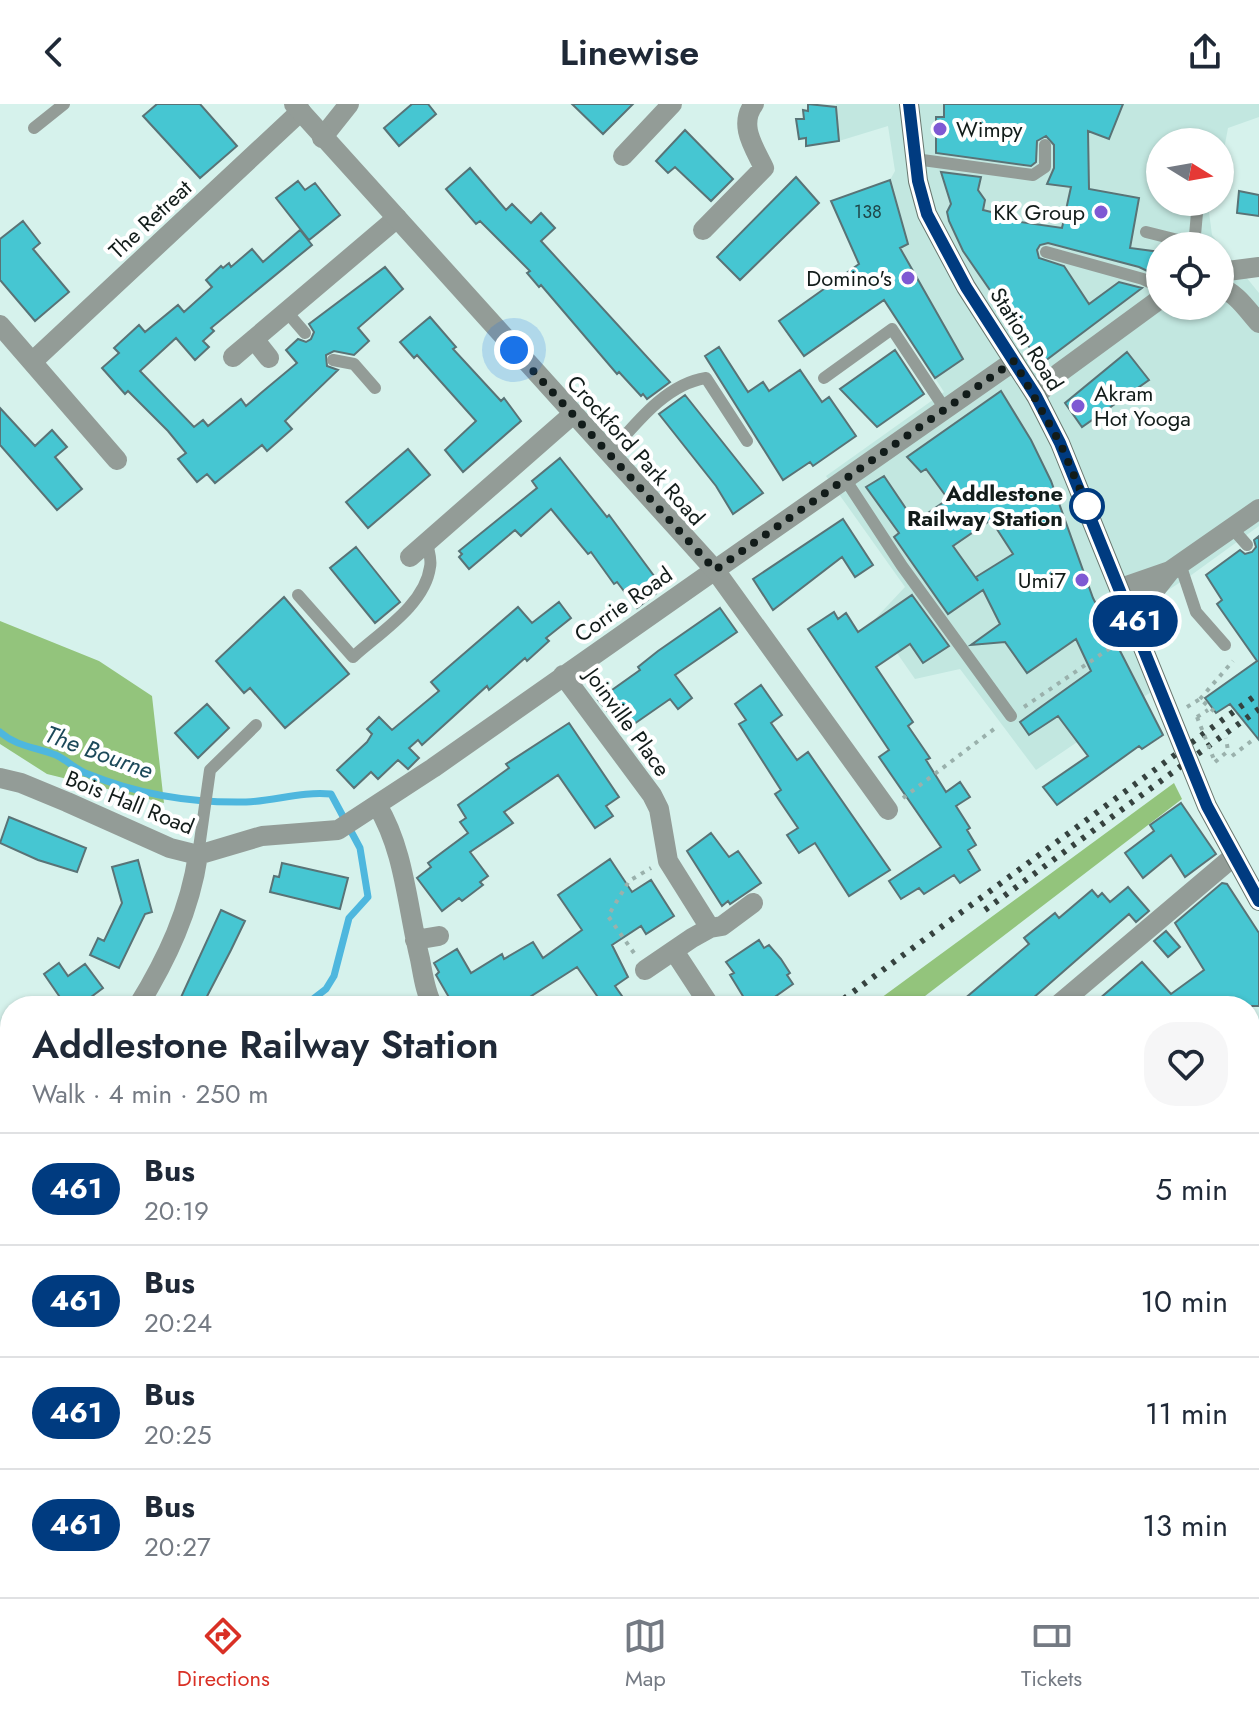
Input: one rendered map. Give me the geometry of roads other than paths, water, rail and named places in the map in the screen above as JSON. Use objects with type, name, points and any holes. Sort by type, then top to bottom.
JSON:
[{"type":"main road","name":"Station Road","points":[[909,104],[915,159],[927,214],[943,247],[1036,396],[1060,443],[1207,806],[1259,901]]},
{"type":"street","points":[[322,138],[349,104]]},
{"type":"street","points":[[623,156],[672,104]]},
{"type":"street","points":[[703,230],[764,168],[746,129],[748,112],[754,104]]},
{"type":"street","name":"Crockford Park Road","points":[[297,108],[715,570],[888,810]]},
{"type":"street","name":"The Retreat","points":[[32,362],[297,108]]},
{"type":"street","points":[[233,357],[397,218]]},
{"type":"street","points":[[1234,270],[1259,267]]},
{"type":"street","points":[[1234,295],[1259,321]]},
{"type":"street","points":[[1036,396],[1059,373],[1146,307]]},
{"type":"street","points":[[0,325],[117,460]]},
{"type":"street","points":[[254,339],[269,358]]},
{"type":"street","name":"Corrie Road","points":[[338,830],[1014,361]]},
{"type":"street","points":[[410,557],[572,415]]},
{"type":"street","points":[[1121,588],[1175,568],[1259,509]]},
{"type":"street","points":[[1133,618],[1175,568]]},
{"type":"street","name":"Joinville Place","points":[[563,675],[652,795],[659,809],[668,861],[710,928]]},
{"type":"street","name":"Bois Hall Road","points":[[0,778],[67,802],[170,848],[198,855],[262,836],[338,830]]},
{"type":"street","points":[[369,811],[389,825],[400,857],[415,940],[430,996]]},
{"type":"street","points":[[144,996],[186,911],[198,855]]},
{"type":"street","points":[[1069,996],[1233,857]]},
{"type":"street","points":[[645,970],[710,928],[722,926],[753,903]]},
{"type":"street","points":[[415,940],[439,936]]},
{"type":"street","points":[[674,951],[703,996]]},
{"type":"lane","points":[[34,128],[64,104]]},
{"type":"lane","points":[[915,159],[1033,175],[1045,167],[1045,145]]},
{"type":"lane","points":[[1046,252],[1146,280]]},
{"type":"lane","points":[[286,311],[305,333]]},
{"type":"lane","points":[[824,378],[892,329],[945,409]]},
{"type":"lane","points":[[333,360],[354,364],[375,388]]},
{"type":"lane","points":[[608,455],[660,401],[691,380],[706,378],[747,441]]},
{"type":"lane","points":[[845,479],[902,566],[1011,716]]},
{"type":"lane","points":[[1232,528],[1247,545]]},
{"type":"lane","points":[[298,595],[353,657],[408,607],[425,586],[431,565],[427,542]]},
{"type":"lane","points":[[1175,568],[1196,612],[1225,645]]},
{"type":"lane","points":[[198,855],[210,770],[256,725]]},
{"type":"waterway","name":"The Bourne","points":[[0,732],[20,744],[56,755],[88,774],[166,796],[246,802],[331,794],[360,848],[368,897],[349,918],[334,976],[317,996]]},
{"type":"railway","points":[[848,996],[1259,693]]},
{"type":"railway","points":[[985,910],[1259,709]]},
{"type":"place","name":"Wimpy","points":[[940,129]]},
{"type":"place","name":"KK Group","points":[[1101,212]]},
{"type":"place","name":"Domino's","points":[[908,278]]},
{"type":"place","name":"Akram Hot Yooga","points":[[1078,406]]},
{"type":"place","name":"Addlestone Railway Station","points":[[1087,506]]},
{"type":"place","name":"Umi7","points":[[1082,580]]}]
